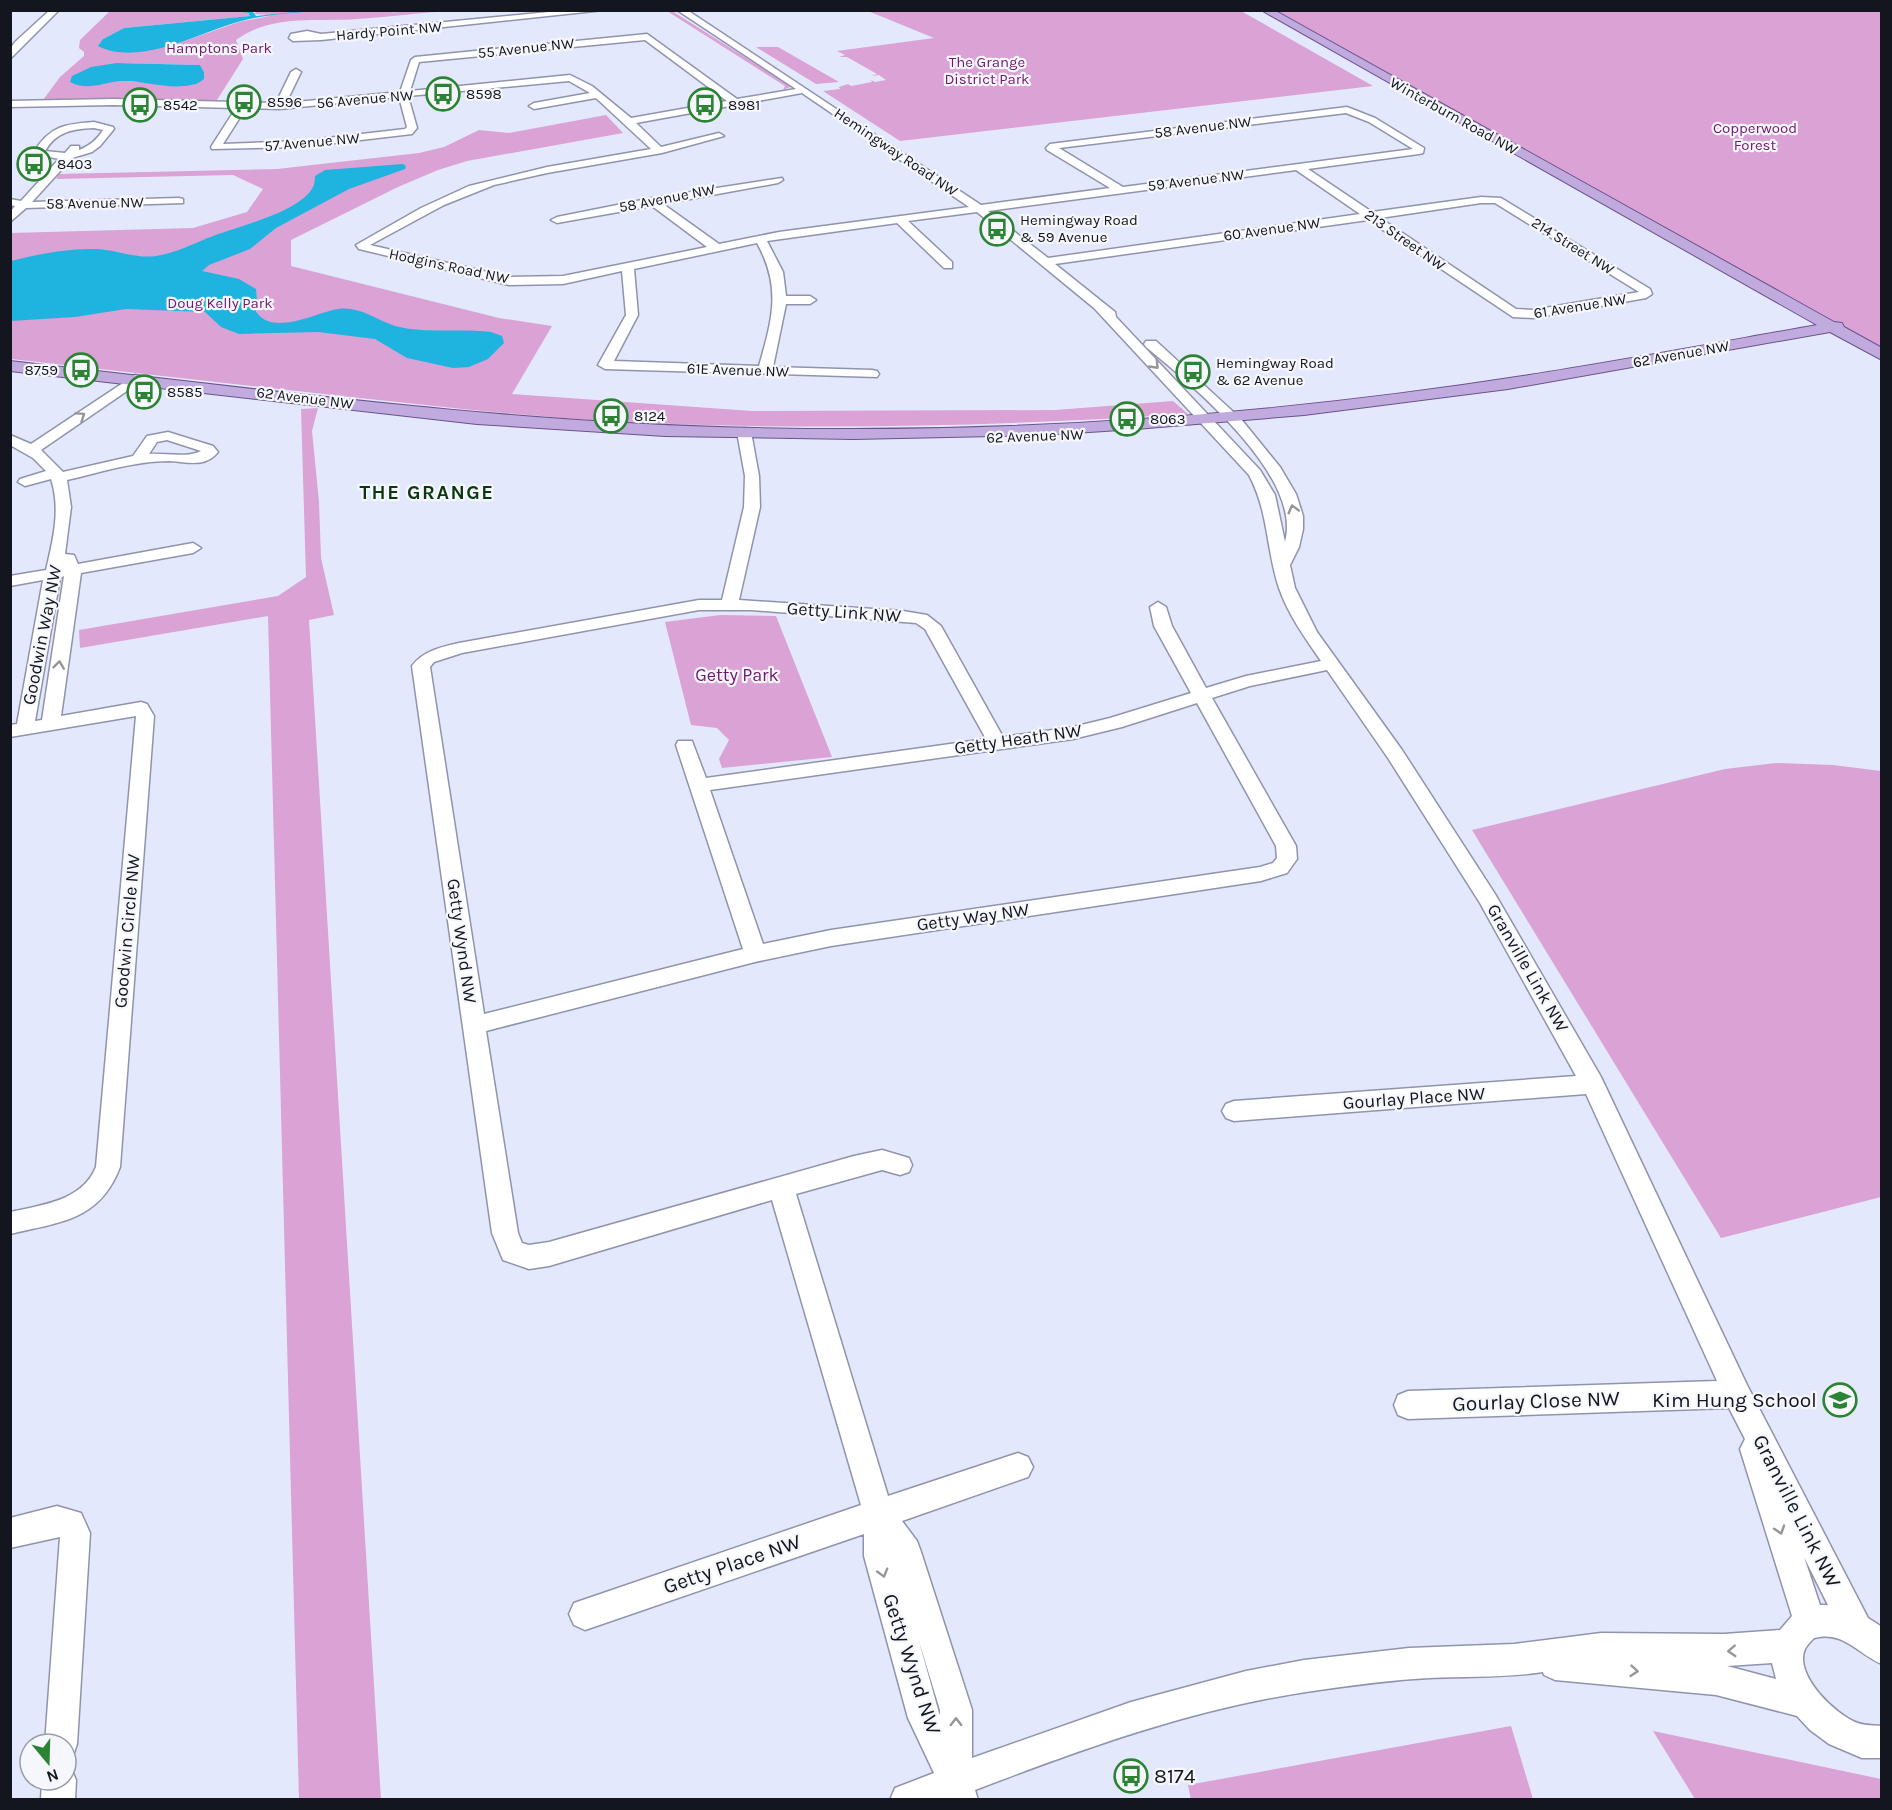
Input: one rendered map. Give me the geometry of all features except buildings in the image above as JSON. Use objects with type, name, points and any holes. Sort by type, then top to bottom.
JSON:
[{"type":"main road","name":"Winterburn Road NW","points":[[1266,10],[1881,355]]},
{"type":"main road","name":"Winterburn Road NW","points":[[1830,328],[1862,353],[1881,364]]},
{"type":"main road","name":"62 Avenue NW","points":[[10,368],[135,379],[543,424],[619,435],[1040,437],[1232,421],[1443,397],[1830,328]]},
{"type":"main road","points":[[1736,344],[1820,343],[1842,346],[1862,353]]},
{"type":"street","points":[[10,56],[18,44],[56,10]]},
{"type":"street","name":"Hardy Point NW","points":[[321,37],[600,10]]},
{"type":"street","name":"Hemingway Road NW","points":[[681,10],[978,208],[1047,262],[1100,308],[1209,423]]},
{"type":"street","name":"55 Avenue NW","points":[[403,95],[408,87],[415,60],[638,37],[652,40],[734,102]]},
{"type":"street","points":[[280,106],[296,72]]},
{"type":"street","name":"56 Avenue NW","points":[[10,104],[113,102],[280,106],[575,79],[597,95]]},
{"type":"street","points":[[627,122],[804,90]]},
{"type":"street","name":"57 Avenue NW","points":[[242,106],[216,147],[301,144],[408,132],[412,128],[403,95]]},
{"type":"street","points":[[534,106],[597,95],[658,150]]},
{"type":"street","points":[[54,151],[96,102]]},
{"type":"street","points":[[10,219],[70,154],[113,102]]},
{"type":"street","name":"58 Avenue NW","points":[[1121,190],[1051,148],[1327,112],[1357,112],[1419,148],[1419,151],[1414,152]]},
{"type":"street","points":[[70,154],[54,151],[39,152],[57,130],[94,125]]},
{"type":"street","name":"Hodgins Road NW","points":[[719,136],[491,183],[408,219],[362,245],[509,280],[563,280],[760,238],[978,208]]},
{"type":"street","name":"59 Avenue NW","points":[[978,208],[1414,152]]},
{"type":"street","name":"213 Street NW","points":[[1298,167],[1513,313]]},
{"type":"street","name":"58 Avenue NW","points":[[557,220],[777,180]]},
{"type":"street","name":"58 Avenue NW","points":[[13,198],[25,205],[179,201]]},
{"type":"street","name":"60 Avenue NW","points":[[1047,262],[1370,215],[1481,200],[1497,200]]},
{"type":"street","name":"214 Street NW","points":[[1497,200],[1644,289],[1646,294]]},
{"type":"street","points":[[652,201],[715,247]]},
{"type":"street","points":[[899,219],[948,265]]},
{"type":"street","points":[[760,238],[777,269],[781,300],[765,370]]},
{"type":"street","name":"61E Avenue NW","points":[[628,267],[632,315],[605,365],[872,374]]},
{"type":"street","name":"61 Avenue NW","points":[[1513,313],[1533,314],[1646,294]]},
{"type":"street","points":[[781,300],[810,300]]},
{"type":"street","name":"Hemingway Road NW","points":[[1100,308],[1131,328],[1180,368],[1232,421]]},
{"type":"street","points":[[14,441],[112,377]]},
{"type":"street","points":[[33,449],[135,379]]},
{"type":"street","points":[[1232,421],[1276,471],[1293,505],[1296,519],[1294,536],[1283,564]]},
{"type":"street","name":"Granville Link NW","points":[[1209,423],[1255,473],[1267,495],[1287,588],[1295,608],[1411,778],[1498,915],[1593,1084],[1737,1394],[1869,1639]]},
{"type":"street","points":[[729,604],[752,507],[752,476],[744,436]]},
{"type":"street","points":[[14,441],[33,449],[56,475]]},
{"type":"street","points":[[25,482],[138,459]]},
{"type":"street","name":"Goodwin Way NW","points":[[51,723],[62,573],[62,501],[56,475]]},
{"type":"street","points":[[10,581],[193,548]]},
{"type":"street","name":"Goodwin Way NW","points":[[18,730],[62,573]]},
{"type":"street","name":"Getty Link NW","points":[[729,604],[921,619],[932,626],[997,743]]},
{"type":"street","name":"Getty Wynd NW","points":[[729,604],[674,608],[459,648],[428,658],[421,666],[506,1233],[512,1252],[529,1257],[549,1254],[882,1160],[900,1165]]},
{"type":"street","points":[[1158,607],[1163,626],[1203,693]]},
{"type":"street","name":"Getty Heath NW","points":[[698,785],[1096,728],[1246,681],[1332,664]]},
{"type":"street","name":"Getty Way NW","points":[[475,1025],[755,954],[866,932],[1261,874],[1280,868],[1287,859],[1286,846],[1203,693]]},
{"type":"street","name":"Goodwin Circle NW","points":[[10,1223],[65,1209],[83,1201],[96,1191],[105,1179],[108,1167],[145,716],[141,708],[18,730]]},
{"type":"street","points":[[685,745],[755,954]]},
{"type":"street","name":"Gourlay Place NW","points":[[1234,1111],[1593,1084]]},
{"type":"street","name":"Getty Wynd NW","points":[[781,1187],[879,1515],[879,1556],[924,1718],[958,1790]]},
{"type":"street","name":"Granville Link NW","points":[[1737,1394],[1800,1634],[1788,1660],[1792,1677],[1804,1702]]},
{"type":"street","name":"Gourlay Close NW","points":[[1408,1405],[1737,1394]]},
{"type":"street","points":[[879,1515],[1018,1467]]},
{"type":"street","name":"Getty Place NW","points":[[585,1614],[879,1515]]},
{"type":"street","points":[[10,1533],[57,1521],[70,1524],[75,1533],[63,1732]]},
{"type":"street","points":[[907,1800],[958,1790],[1071,1736],[1161,1707],[1239,1688],[1362,1668],[1435,1662],[1513,1660],[1612,1648],[1722,1652],[1761,1650],[1824,1621],[1840,1623],[1869,1639]]},
{"type":"street","points":[[1513,1660],[1716,1679],[1804,1702],[1833,1730],[1853,1740],[1881,1742]]},
{"type":"green space","name":"Hamptons Park","points":[[237,10],[250,13],[250,16],[124,28],[103,39],[99,46],[137,50],[170,45],[239,22],[271,15],[253,14],[258,11],[380,10],[402,14],[389,11],[449,11],[357,19],[294,21],[264,26],[236,40],[243,59],[217,100],[43,100],[60,77],[84,56],[84,52],[79,48],[80,40],[110,11]],"holes":[[[117,63],[200,65],[204,72],[193,85],[121,81]]]},
{"type":"green space","points":[[667,11],[672,11],[791,86],[783,90],[785,86]]},
{"type":"green space","name":"The Grange District Park","points":[[868,11],[1241,11],[1373,86],[900,141],[823,91],[840,89],[839,87],[848,84],[851,86],[872,82],[871,80],[875,82],[886,80],[879,75],[872,76],[877,74],[847,57],[839,57],[845,55],[837,51],[934,38]]},
{"type":"green space","name":"Copperwood Forest","points":[[1274,11],[1881,11],[1881,351]]},
{"type":"green space","points":[[756,47],[778,47],[839,82],[816,84]]},
{"type":"green space","name":"Doug Kelly Park","points":[[606,115],[623,133],[467,161],[438,170],[398,187],[291,240],[291,266],[499,318],[552,326],[512,394],[752,411],[1055,410],[1173,401],[1188,414],[1047,422],[836,427],[625,422],[447,407],[11,359],[10,233],[193,228],[247,212],[263,189],[233,175],[56,179],[59,174],[277,169],[419,153],[444,147],[479,130],[509,133]]},
{"type":"green space","points":[[318,408],[312,431],[319,502],[321,558],[334,615],[309,620],[381,1800],[299,1799],[268,616],[80,648],[79,630],[278,596],[306,577],[301,409]]},
{"type":"green space","name":"Getty Park","points":[[720,615],[776,616],[832,757],[722,768],[719,759],[729,740],[717,728],[691,725],[665,622]]},
{"type":"green space","points":[[1776,763],[1833,765],[1881,771],[1881,1197],[1721,1238],[1472,830],[1725,769]]},
{"type":"green space","points":[[1511,1726],[1533,1799],[1191,1800],[1188,1785]]},
{"type":"green space","points":[[1653,1731],[1881,1779],[1881,1799],[1695,1799]]},
{"type":"water","points":[[237,11],[258,11],[253,12],[256,16],[304,11],[343,11],[269,15],[236,22],[176,44],[135,52],[116,52],[98,46],[103,39],[124,28],[250,16],[249,13]]},
{"type":"water","points":[[117,63],[200,65],[204,72],[204,79],[182,86],[120,81],[82,86],[70,82],[72,76],[91,67]]},
{"type":"water","points":[[403,164],[406,166],[405,169],[349,189],[276,228],[250,249],[209,265],[202,271],[239,279],[256,289],[257,302],[254,308],[261,317],[270,322],[293,322],[328,311],[346,309],[361,311],[395,326],[491,332],[502,336],[504,343],[488,359],[469,367],[453,368],[407,358],[375,339],[318,332],[239,334],[221,327],[205,312],[126,309],[75,317],[11,321],[11,261],[75,249],[104,250],[149,257],[164,255],[264,219],[290,207],[309,193],[314,185],[315,176],[325,170]]},
{"type":"place","name":"8598","points":[[443,94]]},
{"type":"place","name":"8596","points":[[244,102]]},
{"type":"place","name":"8542","points":[[140,105]]},
{"type":"place","name":"8981","points":[[705,105]]},
{"type":"place","name":"8403","points":[[34,164]]},
{"type":"place","name":"Hemingway Road & 59 Avenue","points":[[997,229]]},
{"type":"place","name":"8759","points":[[81,370]]},
{"type":"place","name":"Hemingway Road & 62 Avenue","points":[[1193,372]]},
{"type":"place","name":"8585","points":[[144,392]]},
{"type":"place","name":"8124","points":[[611,416]]},
{"type":"place","name":"8063","points":[[1127,419]]},
{"type":"place","name":"Kim Hung School","points":[[1840,1400]]},
{"type":"place","name":"8174","points":[[1131,1776]]},
{"type":"district","name":"THE GRANGE","points":[[427,492]]}]
